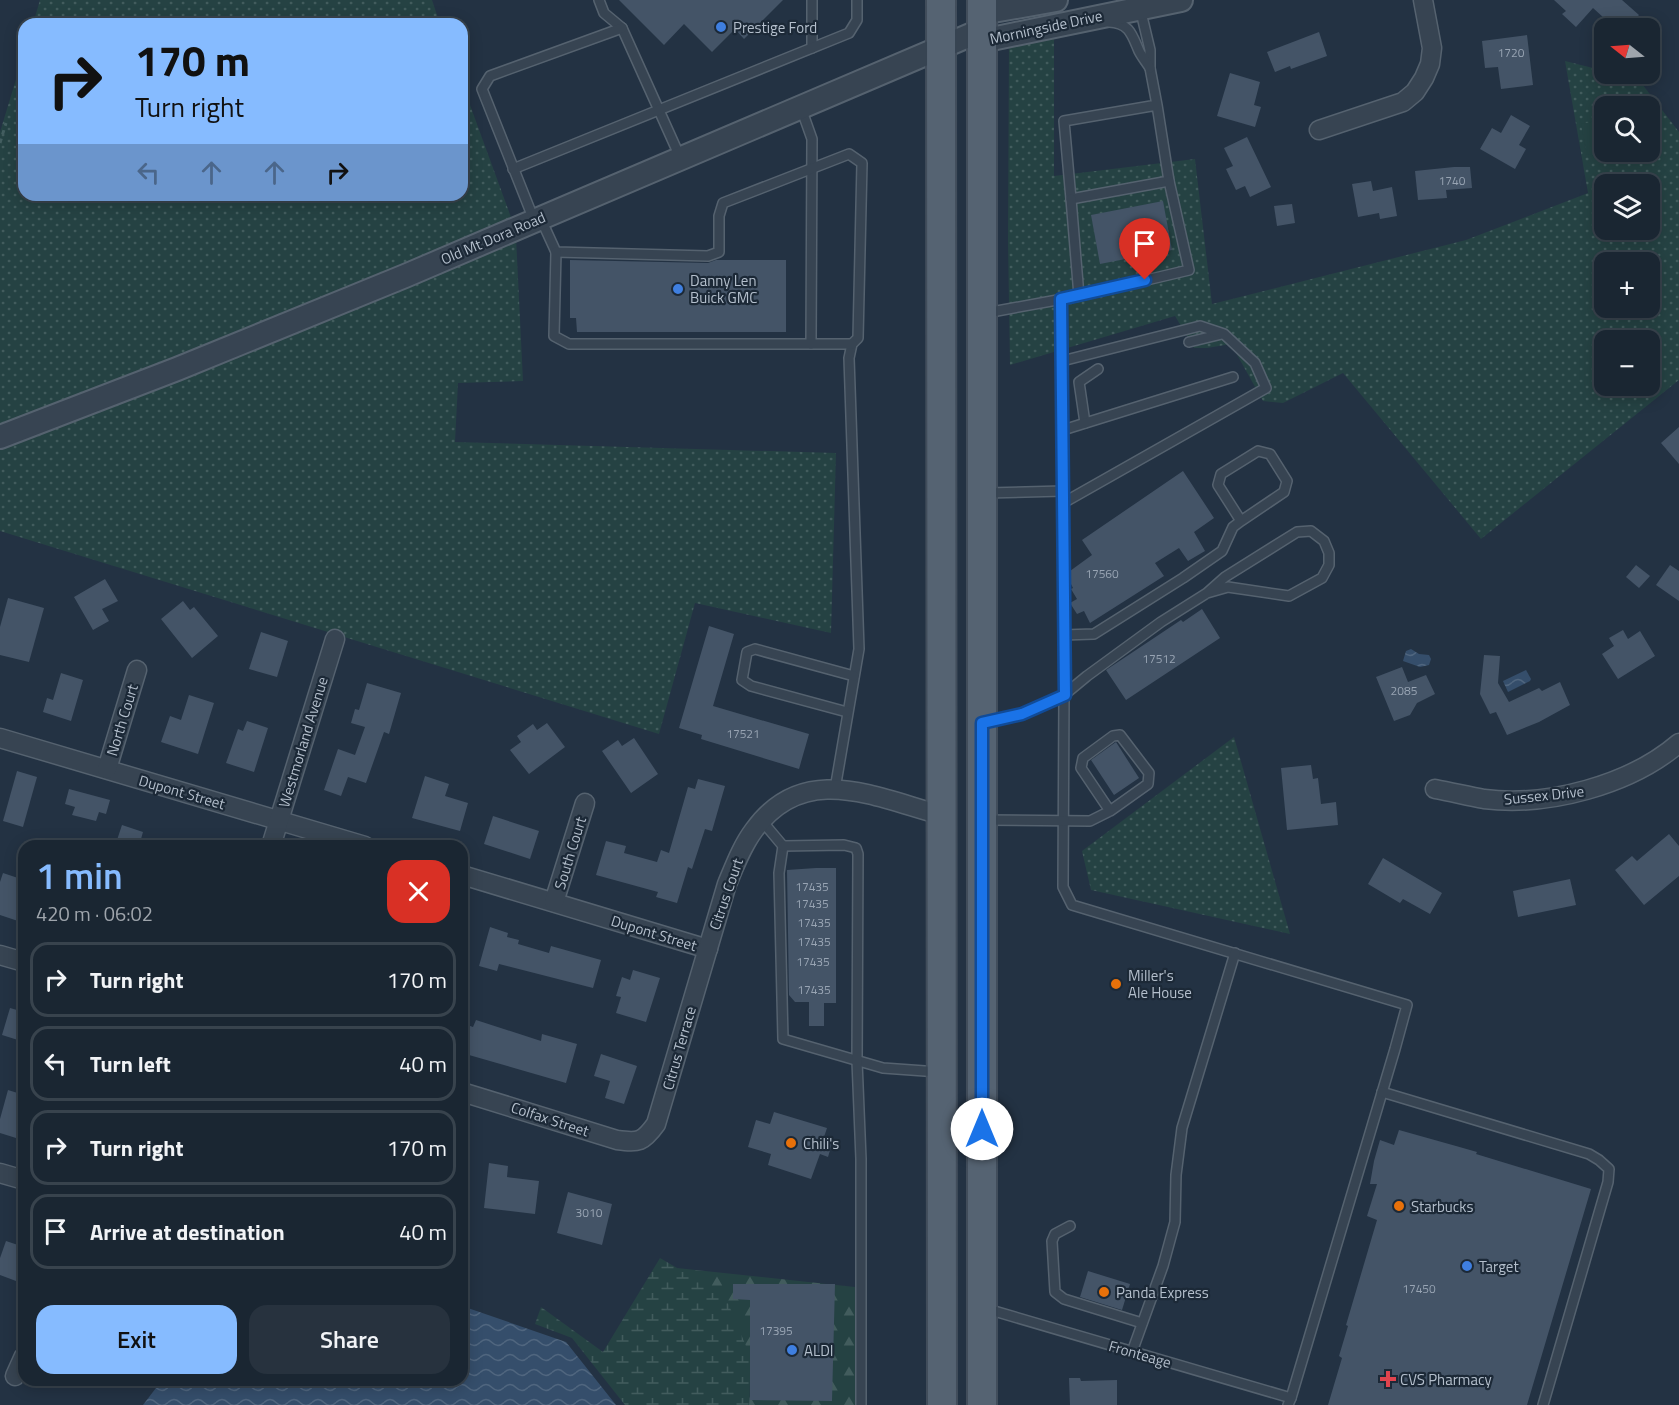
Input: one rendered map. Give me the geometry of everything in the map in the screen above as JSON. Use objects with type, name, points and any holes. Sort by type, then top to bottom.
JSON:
[{"type":"main road","points":[[941,0],[942,1405]]},
{"type":"main road","points":[[982,21],[982,1405]]},
{"type":"main road","points":[[940,713],[964,791],[982,820]]},
{"type":"main road","points":[[940,814],[951,825],[959,839],[982,920]]},
{"type":"street","name":"Morningside Drive","points":[[982,21],[1056,0]]},
{"type":"street","name":"Morningside Drive","points":[[982,21],[1051,26],[1139,4],[1181,0]]},
{"type":"street","points":[[1319,130],[1403,102],[1415,92],[1430,64],[1432,48],[1423,0]]},
{"type":"street","name":"Old Mt Dora Road","points":[[0,437],[405,276],[680,157],[941,48],[982,21]]},
{"type":"street","name":"Westmorland Avenue","points":[[273,840],[335,639]]},
{"type":"street","name":"North Court","points":[[106,769],[137,670]]},
{"type":"street","name":"Dupont Street","points":[[0,738],[344,840]]},
{"type":"street","name":"Sussex Drive","points":[[1435,789],[1484,799],[1504,800],[1570,795],[1591,790],[1615,780],[1650,763],[1679,743]]},
{"type":"street","name":"Citrus Court","points":[[708,949],[727,884],[742,849],[762,821],[784,801],[804,792],[834,789],[856,792],[940,814]]},
{"type":"street","name":"South Court","points":[[554,903],[585,803]]},
{"type":"street","name":"Dupont Street","points":[[468,877],[708,949]]},
{"type":"street","name":"Citrus Terrace","points":[[639,1141],[647,1136],[656,1124],[708,949]]},
{"type":"street","points":[[0,955],[18,960]]},
{"type":"street","name":"Colfax Street","points":[[468,1094],[617,1140],[639,1141]]},
{"type":"street","points":[[0,1173],[18,1178]]},
{"type":"street","points":[[15,1376],[18,1369]]},
{"type":"lane","points":[[599,0],[604,13],[622,28],[680,157]]},
{"type":"lane","points":[[812,0],[812,48]]},
{"type":"lane","points":[[513,169],[849,33],[857,20],[857,0]]},
{"type":"lane","points":[[981,314],[1079,296],[1189,270],[1169,181],[1150,68],[1150,50],[1139,4]]},
{"type":"lane","points":[[1051,26],[1056,30],[1112,22],[1124,26],[1134,36],[1140,53],[1150,68]]},
{"type":"lane","points":[[622,28],[490,76],[482,89],[513,169],[556,252],[554,336],[569,344],[852,344]]},
{"type":"lane","points":[[1079,296],[1064,121],[1157,105]]},
{"type":"lane","points":[[800,106],[812,139],[811,344]]},
{"type":"lane","points":[[556,252],[708,256],[718,252],[719,216],[723,203],[849,154],[862,163],[858,338],[852,344],[849,358],[858,648],[834,789]]},
{"type":"lane","points":[[1071,199],[1169,181]]},
{"type":"lane","points":[[1061,299],[1065,695],[1063,886],[1072,905],[1407,1005],[1289,1401]]},
{"type":"lane","points":[[1062,361],[1200,326],[1224,334],[1255,363],[1266,388],[1063,503]]},
{"type":"lane","points":[[1189,342],[1224,334]]},
{"type":"lane","points":[[1085,423],[1079,382],[1098,369]]},
{"type":"lane","points":[[1063,430],[1233,377]]},
{"type":"lane","points":[[1063,635],[1094,634],[1222,551],[1233,527],[1284,492],[1287,481],[1270,454],[1258,451],[1221,474],[1218,485],[1240,521]]},
{"type":"lane","points":[[981,493],[1063,491]]},
{"type":"lane","points":[[982,723],[1022,714],[1065,695],[1087,676],[1161,622],[1207,593],[1225,577],[1297,532],[1311,531],[1324,541],[1329,553],[1329,565],[1322,578],[1289,596],[1228,587],[1207,593]]},
{"type":"lane","points":[[847,712],[752,686],[742,680],[747,652],[755,649],[854,676]]},
{"type":"lane","points":[[982,820],[1090,821],[1110,811],[1148,784],[1149,773],[1120,735],[1113,736],[1083,758],[1081,768],[1110,811]]},
{"type":"lane","points":[[762,821],[783,846],[779,873],[783,1039],[883,1068],[941,1072]]},
{"type":"lane","points":[[783,846],[843,845],[856,848],[858,854],[857,1061],[861,1159],[861,1405]]},
{"type":"lane","points":[[1132,1352],[1163,1266],[1175,1222],[1176,1175],[1182,1128],[1235,953]]},
{"type":"lane","points":[[1382,1092],[1589,1154],[1609,1169],[1608,1182],[1543,1405]]},
{"type":"lane","points":[[1070,1226],[1055,1234],[1052,1241],[1055,1292],[1064,1299],[1142,1323]]},
{"type":"lane","name":"Fronteage","points":[[982,1308],[1289,1401]]},
{"type":"path","points":[[0,143],[6,123]]},
{"type":"green space","points":[[40,0],[432,0],[438,18],[35,18]]},
{"type":"green space","points":[[1054,33],[1054,176],[1195,159],[1212,304],[1466,240],[1588,193],[1565,61],[1594,68],[1594,84],[1642,84],[1651,96],[1594,96],[1594,162],[1660,162],[1660,107],[1679,132],[1679,380],[1660,395],[1660,330],[1594,330],[1594,396],[1659,396],[1481,539],[1343,373],[1283,403],[1263,401],[1231,344],[1194,348],[1175,316],[1010,365],[1009,43]]},
{"type":"green space","points":[[18,73],[18,201],[468,201],[468,99],[512,220],[400,268],[0,428],[0,132]]},
{"type":"green space","points":[[1594,121],[1594,154],[1587,155],[1581,124]]},
{"type":"green space","points":[[516,237],[523,381],[458,383],[455,442],[836,453],[831,633],[695,603],[659,734],[0,531],[0,449]]},
{"type":"green space","points":[[1234,737],[1290,934],[1091,890],[1082,851]]},
{"type":"green space","points":[[660,1258],[725,1296],[751,1358],[749,1405],[625,1405],[572,1338],[535,1324],[541,1307],[603,1352]]},
{"type":"green space","points":[[677,1268],[864,1288],[860,1405],[749,1405],[751,1358]]},
{"type":"water","points":[[1411,649],[1419,654],[1429,655],[1431,659],[1429,665],[1420,667],[1403,661],[1406,651]]},
{"type":"water","points":[[1526,670],[1530,681],[1508,692],[1503,681]]},
{"type":"water","points":[[468,1308],[566,1342],[616,1405],[143,1405],[157,1386],[468,1386]]},
{"type":"building","name":"Prestige Ford","points":[[619,0],[783,0],[744,39],[735,29],[712,52],[684,24],[664,45]]},
{"type":"building","points":[[1554,0],[1622,0],[1639,15],[1636,18],[1604,18],[1593,8],[1576,27],[1562,14],[1566,11]]},
{"type":"building","points":[[1319,32],[1327,56],[1291,69],[1290,66],[1275,72],[1267,52]]},
{"type":"building","points":[[1527,35],[1533,85],[1501,89],[1498,67],[1485,68],[1482,41]]},
{"type":"building","points":[[1230,73],[1260,82],[1254,105],[1261,107],[1255,127],[1217,116]]},
{"type":"building","points":[[1511,115],[1530,126],[1519,145],[1526,149],[1515,169],[1480,149],[1492,128],[1501,133]]},
{"type":"building","points":[[1247,137],[1271,187],[1250,197],[1245,186],[1236,190],[1226,169],[1233,166],[1224,148]]},
{"type":"building","points":[[1470,167],[1472,188],[1446,190],[1447,198],[1418,200],[1415,171]]},
{"type":"building","points":[[1371,181],[1373,191],[1392,187],[1397,216],[1380,219],[1379,213],[1358,217],[1352,184]]},
{"type":"building","points":[[1163,201],[1172,250],[1100,264],[1091,215]]},
{"type":"building","points":[[1292,204],[1295,223],[1277,226],[1274,206]]},
{"type":"building","name":"Danny Len Buick GMC","points":[[570,260],[708,263],[716,260],[786,260],[786,332],[577,332],[576,318],[570,318]]},
{"type":"building","points":[[1679,427],[1679,464],[1661,443]]},
{"type":"building","points":[[1183,471],[1214,518],[1194,532],[1205,551],[1188,561],[1179,548],[1155,563],[1164,576],[1090,623],[1084,611],[1077,614],[1070,603],[1077,599],[1071,589],[1073,588],[1070,582],[1070,571],[1092,555],[1082,540]]},
{"type":"building","points":[[1636,565],[1650,576],[1639,588],[1626,577]]},
{"type":"building","points":[[1670,565],[1679,571],[1679,601],[1656,585]]},
{"type":"building","points":[[105,579],[118,601],[102,609],[109,621],[93,630],[74,597]]},
{"type":"building","points":[[8,598],[44,608],[29,662],[0,655],[0,627]]},
{"type":"building","points":[[183,601],[190,610],[194,607],[218,636],[192,658],[161,619]]},
{"type":"building","points":[[1202,609],[1220,638],[1126,700],[1106,670],[1181,620],[1183,622]]},
{"type":"building","points":[[709,626],[734,634],[713,706],[809,734],[799,769],[701,739],[702,735],[679,728]]},
{"type":"building","points":[[1623,630],[1628,639],[1640,631],[1655,656],[1618,679],[1602,654],[1614,646],[1609,638]]},
{"type":"building","points":[[261,632],[288,641],[277,677],[249,669]]},
{"type":"building","points":[[1484,655],[1500,656],[1498,683],[1509,702],[1539,688],[1542,691],[1560,682],[1570,705],[1539,722],[1507,735],[1496,712],[1490,714],[1480,694]]},
{"type":"building","points":[[1402,667],[1408,682],[1426,675],[1435,694],[1417,703],[1410,715],[1394,721],[1376,677]]},
{"type":"building","points":[[61,673],[83,680],[71,721],[43,712],[47,698],[53,700]]},
{"type":"building","points":[[367,683],[401,693],[389,734],[384,732],[366,783],[348,777],[341,796],[324,790],[338,749],[355,755],[365,727],[351,723],[355,709],[359,710]]},
{"type":"building","points":[[189,695],[214,703],[198,754],[161,742],[170,716],[181,720]]},
{"type":"building","points":[[247,721],[268,728],[254,772],[226,763],[238,729],[243,731]]},
{"type":"building","points":[[547,723],[565,747],[529,774],[510,750],[521,742],[517,736],[533,724],[537,730]]},
{"type":"building","points":[[634,738],[658,774],[631,793],[602,751],[618,740],[622,746]]},
{"type":"building","points":[[1116,742],[1139,778],[1114,795],[1091,760]]},
{"type":"building","points":[[1311,765],[1313,779],[1318,778],[1321,804],[1336,802],[1338,825],[1287,830],[1281,768]]},
{"type":"building","points":[[17,771],[37,777],[23,827],[3,821]]},
{"type":"building","points":[[425,776],[449,784],[445,796],[468,803],[460,831],[412,818]]},
{"type":"building","points":[[698,779],[725,786],[712,831],[705,829],[692,869],[688,867],[677,903],[656,897],[658,892],[596,875],[606,841],[626,846],[624,853],[657,862],[661,850],[669,853],[688,787],[695,789]]},
{"type":"building","points":[[69,789],[110,800],[106,814],[99,812],[96,821],[72,815],[75,807],[65,804]]},
{"type":"building","points":[[493,816],[539,831],[530,859],[484,844]]},
{"type":"building","points":[[122,825],[143,832],[141,840],[117,840]]},
{"type":"building","points":[[1669,834],[1679,846],[1679,876],[1644,905],[1615,870],[1632,856],[1637,861]]},
{"type":"building","points":[[1383,858],[1442,893],[1430,914],[1403,899],[1400,903],[1368,884]]},
{"type":"building","points":[[836,868],[836,1003],[824,1003],[824,1026],[809,1026],[809,1002],[795,1002],[789,995],[787,870]]},
{"type":"building","points":[[3,873],[18,878],[18,921],[0,915],[0,882]]},
{"type":"building","points":[[1570,879],[1576,905],[1518,917],[1513,891]]},
{"type":"building","points":[[490,927],[508,933],[507,937],[519,940],[518,944],[549,953],[551,946],[601,960],[593,988],[499,964],[497,971],[479,966]]},
{"type":"building","points":[[633,970],[660,978],[646,1022],[616,1013],[621,997],[616,996],[622,977],[630,980]]},
{"type":"building","points":[[10,1008],[18,1010],[18,1040],[2,1035]]},
{"type":"building","points":[[476,1020],[541,1041],[542,1034],[577,1044],[566,1083],[468,1055],[468,1025],[473,1027]]},
{"type":"building","points":[[601,1054],[637,1066],[624,1104],[605,1098],[610,1081],[594,1076]]},
{"type":"building","points":[[8,1090],[18,1093],[16,1138],[0,1133],[0,1119]]},
{"type":"building","name":"Chili's","points":[[774,1112],[827,1128],[824,1137],[833,1140],[828,1157],[820,1154],[811,1179],[768,1165],[771,1154],[748,1147],[756,1120],[770,1124]]},
{"type":"building","name":"Target","points":[[1399,1130],[1477,1152],[1476,1154],[1591,1189],[1527,1405],[1328,1405],[1342,1358],[1339,1356],[1348,1326],[1346,1325],[1377,1220],[1367,1216],[1377,1184],[1370,1184],[1374,1161],[1380,1140],[1394,1145]]},
{"type":"building","points":[[489,1163],[508,1166],[507,1177],[539,1181],[535,1214],[484,1208]]},
{"type":"building","points":[[568,1192],[612,1204],[602,1245],[557,1233]]},
{"type":"building","points":[[6,1241],[18,1245],[18,1282],[0,1275],[0,1258]]},
{"type":"building","name":"Panda Express","points":[[1088,1271],[1130,1284],[1122,1310],[1080,1297]]},
{"type":"building","name":"ALDI","points":[[733,1284],[835,1284],[832,1401],[750,1400],[750,1300],[733,1299]]},
{"type":"building","points":[[1069,1378],[1080,1378],[1081,1381],[1117,1380],[1117,1405],[1070,1405]]},
{"type":"place","name":"Prestige Ford","points":[[721,27]]},
{"type":"place","name":"Danny Len Buick GMC","points":[[678,289]]},
{"type":"place","name":"Miller's Ale House","points":[[1116,984]]},
{"type":"place","name":"Chili's","points":[[791,1143]]},
{"type":"place","name":"Starbucks","points":[[1399,1206]]},
{"type":"place","name":"Target","points":[[1467,1266]]},
{"type":"place","name":"Panda Express","points":[[1104,1292]]},
{"type":"place","name":"ALDI","points":[[792,1350]]},
{"type":"place","name":"CVS Pharmacy","points":[[1388,1379]]},
{"type":"route","points":[[982,1129],[982,723],[1022,714],[1065,695],[1061,299],[1145,280]]}]
